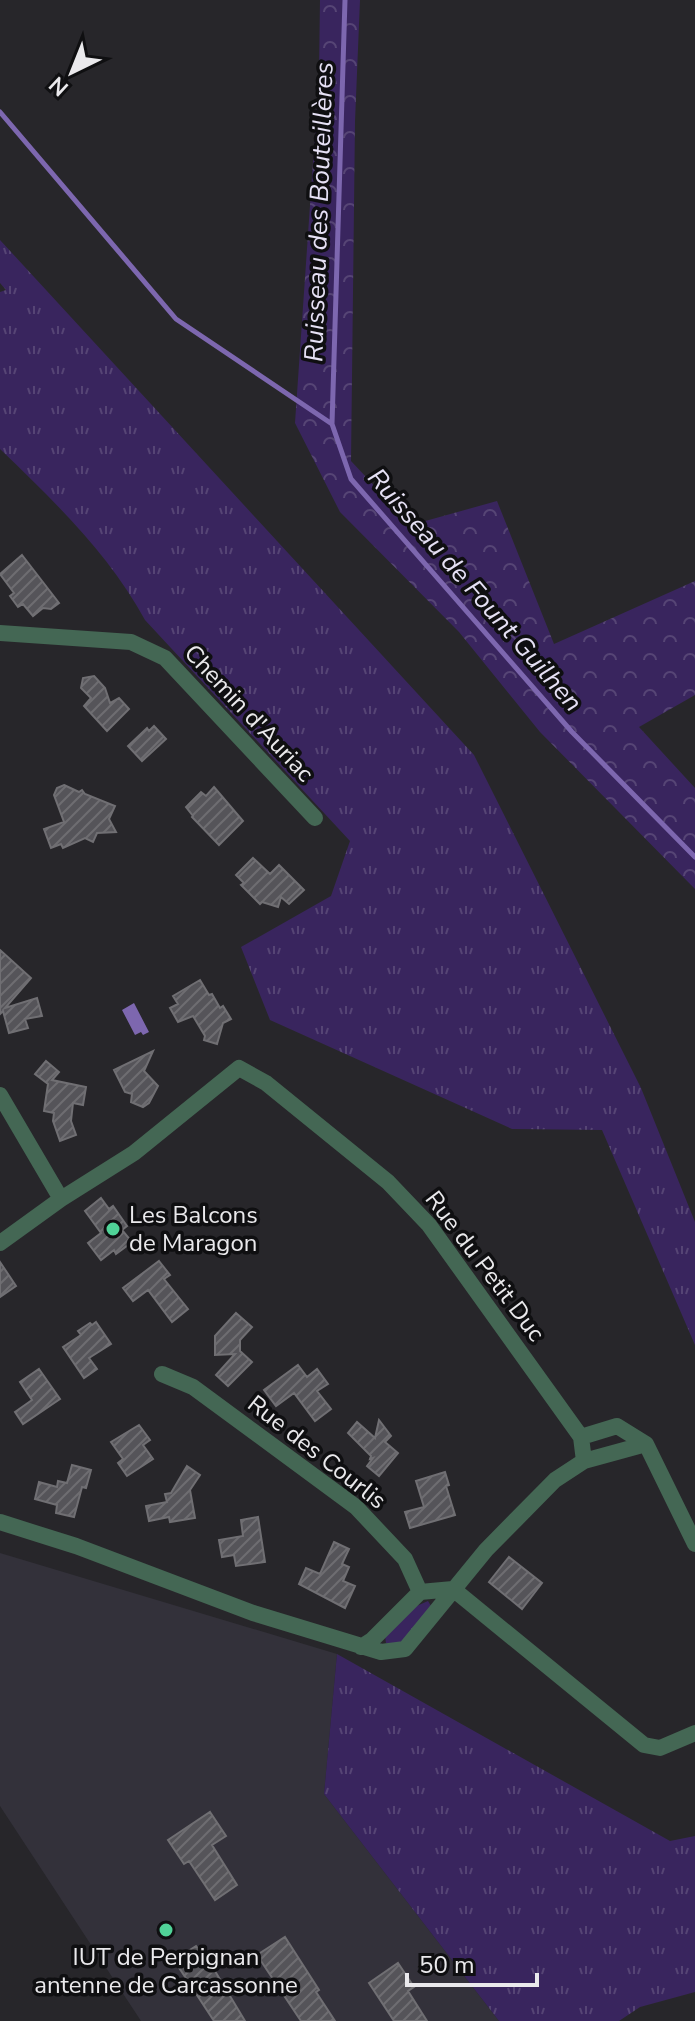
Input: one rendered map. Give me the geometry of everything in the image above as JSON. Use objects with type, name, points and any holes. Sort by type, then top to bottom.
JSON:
[{"type":"street","name":"Chemin d'Auriac","points":[[0,633],[131,642],[165,658],[315,818]]},
{"type":"street","name":"Rue du Petit Duc","points":[[61,1199],[134,1153],[239,1068],[266,1083],[388,1182],[429,1225],[581,1437],[584,1461]]},
{"type":"street","points":[[0,1095],[61,1199],[0,1243]]},
{"type":"street","name":"Rue des Courlis","points":[[162,1374],[193,1387],[356,1507],[405,1559],[420,1592]]},
{"type":"street","points":[[581,1437],[617,1426],[646,1444],[695,1544]]},
{"type":"street","points":[[0,1522],[76,1546],[253,1613],[381,1652],[405,1649],[486,1550],[555,1480],[584,1461],[646,1444]]},
{"type":"street","points":[[361,1647],[420,1592],[453,1589],[644,1745],[660,1748],[695,1733]]},
{"type":"shaded area","points":[[134,1003],[149,1032],[143,1035],[141,1032],[135,1035],[122,1010]]},
{"type":"shaded area","points":[[0,1553],[337,1654],[324,1794],[499,2021],[141,2021],[0,1806]]},
{"type":"green space","points":[[320,0],[360,0],[355,121],[351,461],[411,525],[497,501],[554,644],[695,581],[695,695],[639,727],[695,788],[695,889],[540,732],[459,632],[340,512],[295,423],[319,75]]},
{"type":"green space","points":[[0,240],[474,755],[641,1088],[695,1222],[695,1345],[602,1130],[512,1129],[270,1020],[241,947],[331,896],[350,841],[145,620],[98,551],[0,449],[0,292],[6,290],[0,283]]},
{"type":"green space","points":[[428,1601],[431,1606],[404,1643],[386,1643],[385,1636],[410,1609]]},
{"type":"green space","points":[[337,1654],[670,1841],[695,1836],[695,1992],[640,2007],[619,2021],[499,2021],[324,1794]]},
{"type":"building","points":[[22,555],[59,603],[51,609],[43,608],[33,616],[23,604],[18,607],[10,596],[14,593],[0,574]]},
{"type":"building","points":[[94,676],[105,688],[110,703],[119,698],[129,709],[107,731],[84,706],[91,698],[81,688],[83,678]]},
{"type":"building","points":[[154,726],[166,739],[142,761],[128,746],[147,728],[149,731]]},
{"type":"building","points":[[64,785],[115,806],[109,819],[116,832],[97,833],[93,842],[85,838],[63,848],[61,844],[51,848],[44,829],[64,822],[54,795],[57,788]]},
{"type":"building","points":[[214,787],[243,821],[219,845],[186,807],[201,792],[206,796]]},
{"type":"building","points":[[253,858],[270,874],[279,865],[304,890],[289,904],[281,897],[278,907],[260,904],[241,885],[244,883],[236,875]]},
{"type":"building","points":[[0,950],[31,978],[5,1008],[37,998],[42,1016],[25,1019],[28,1028],[9,1033],[3,1011],[0,1014]]},
{"type":"building","points":[[200,980],[231,1019],[223,1023],[217,1044],[204,1040],[205,1036],[193,1016],[178,1022],[170,1008],[178,1004],[173,996]]},
{"type":"building","points":[[153,1051],[144,1071],[158,1086],[149,1103],[143,1107],[131,1102],[132,1094],[125,1092],[114,1070]]},
{"type":"building","points":[[46,1061],[59,1072],[52,1080],[86,1087],[83,1105],[73,1103],[71,1121],[76,1135],[60,1141],[53,1121],[54,1113],[44,1111],[48,1084],[35,1074]]},
{"type":"building","name":"Les Balcons de Maragon","points":[[101,1198],[109,1209],[113,1206],[127,1226],[122,1230],[132,1242],[101,1260],[88,1243],[101,1233],[85,1211]]},
{"type":"building","points":[[159,1261],[170,1275],[164,1279],[188,1309],[172,1322],[148,1290],[133,1301],[123,1288]]},
{"type":"building","points":[[0,1262],[16,1286],[0,1297]]},
{"type":"building","points":[[236,1313],[252,1327],[240,1340],[240,1351],[252,1362],[228,1386],[216,1375],[235,1354],[215,1355],[215,1336]]},
{"type":"building","points":[[96,1322],[111,1344],[89,1358],[97,1369],[84,1378],[63,1347],[81,1335],[78,1331]]},
{"type":"building","points":[[298,1365],[307,1377],[317,1369],[328,1384],[317,1391],[331,1409],[315,1421],[294,1393],[276,1406],[264,1390]]},
{"type":"building","points":[[39,1369],[60,1399],[23,1424],[15,1412],[32,1400],[20,1382]]},
{"type":"building","points":[[379,1420],[391,1436],[385,1442],[398,1453],[379,1476],[367,1466],[373,1458],[370,1459],[371,1456],[348,1433],[357,1422],[375,1438]]},
{"type":"building","points":[[139,1425],[150,1440],[143,1445],[153,1459],[127,1476],[118,1463],[123,1459],[111,1442]]},
{"type":"building","points":[[72,1465],[91,1470],[86,1488],[82,1487],[74,1517],[56,1513],[57,1505],[35,1499],[39,1482],[57,1487],[58,1481],[67,1483]]},
{"type":"building","points":[[187,1466],[200,1475],[190,1490],[195,1518],[170,1522],[169,1517],[149,1521],[146,1506],[167,1502],[165,1494],[171,1493]]},
{"type":"building","points":[[445,1472],[455,1515],[410,1528],[405,1512],[424,1507],[416,1481]]},
{"type":"building","points":[[258,1517],[265,1562],[236,1566],[234,1555],[222,1557],[219,1540],[243,1536],[241,1520]]},
{"type":"building","points":[[334,1542],[349,1549],[342,1564],[349,1567],[343,1581],[355,1586],[345,1608],[299,1584],[306,1568],[320,1574]]},
{"type":"building","points":[[509,1557],[542,1583],[522,1609],[489,1582]]},
{"type":"building","points":[[210,1812],[226,1836],[212,1845],[237,1885],[215,1900],[189,1861],[184,1864],[168,1840]]},
{"type":"building","points":[[285,1937],[335,2021],[301,2021],[257,1955]]},
{"type":"building","points":[[196,1946],[201,1953],[203,1951],[245,2021],[214,2021],[174,1960]]},
{"type":"building","points":[[398,1963],[414,1987],[408,1991],[427,2021],[394,2021],[369,1983]]},
{"type":"waterway","name":"Ruisseau des Bouteillères","points":[[332,424],[345,0]]},
{"type":"waterway","name":"Ruisseau de Fount Guilhen","points":[[0,112],[176,319],[332,424],[351,479],[572,732],[695,857]]},
{"type":"place","name":"Les Balcons de Maragon","points":[[113,1229]]},
{"type":"place","name":"IUT de Perpignan antenne de Carcassonne","points":[[166,1930]]}]
